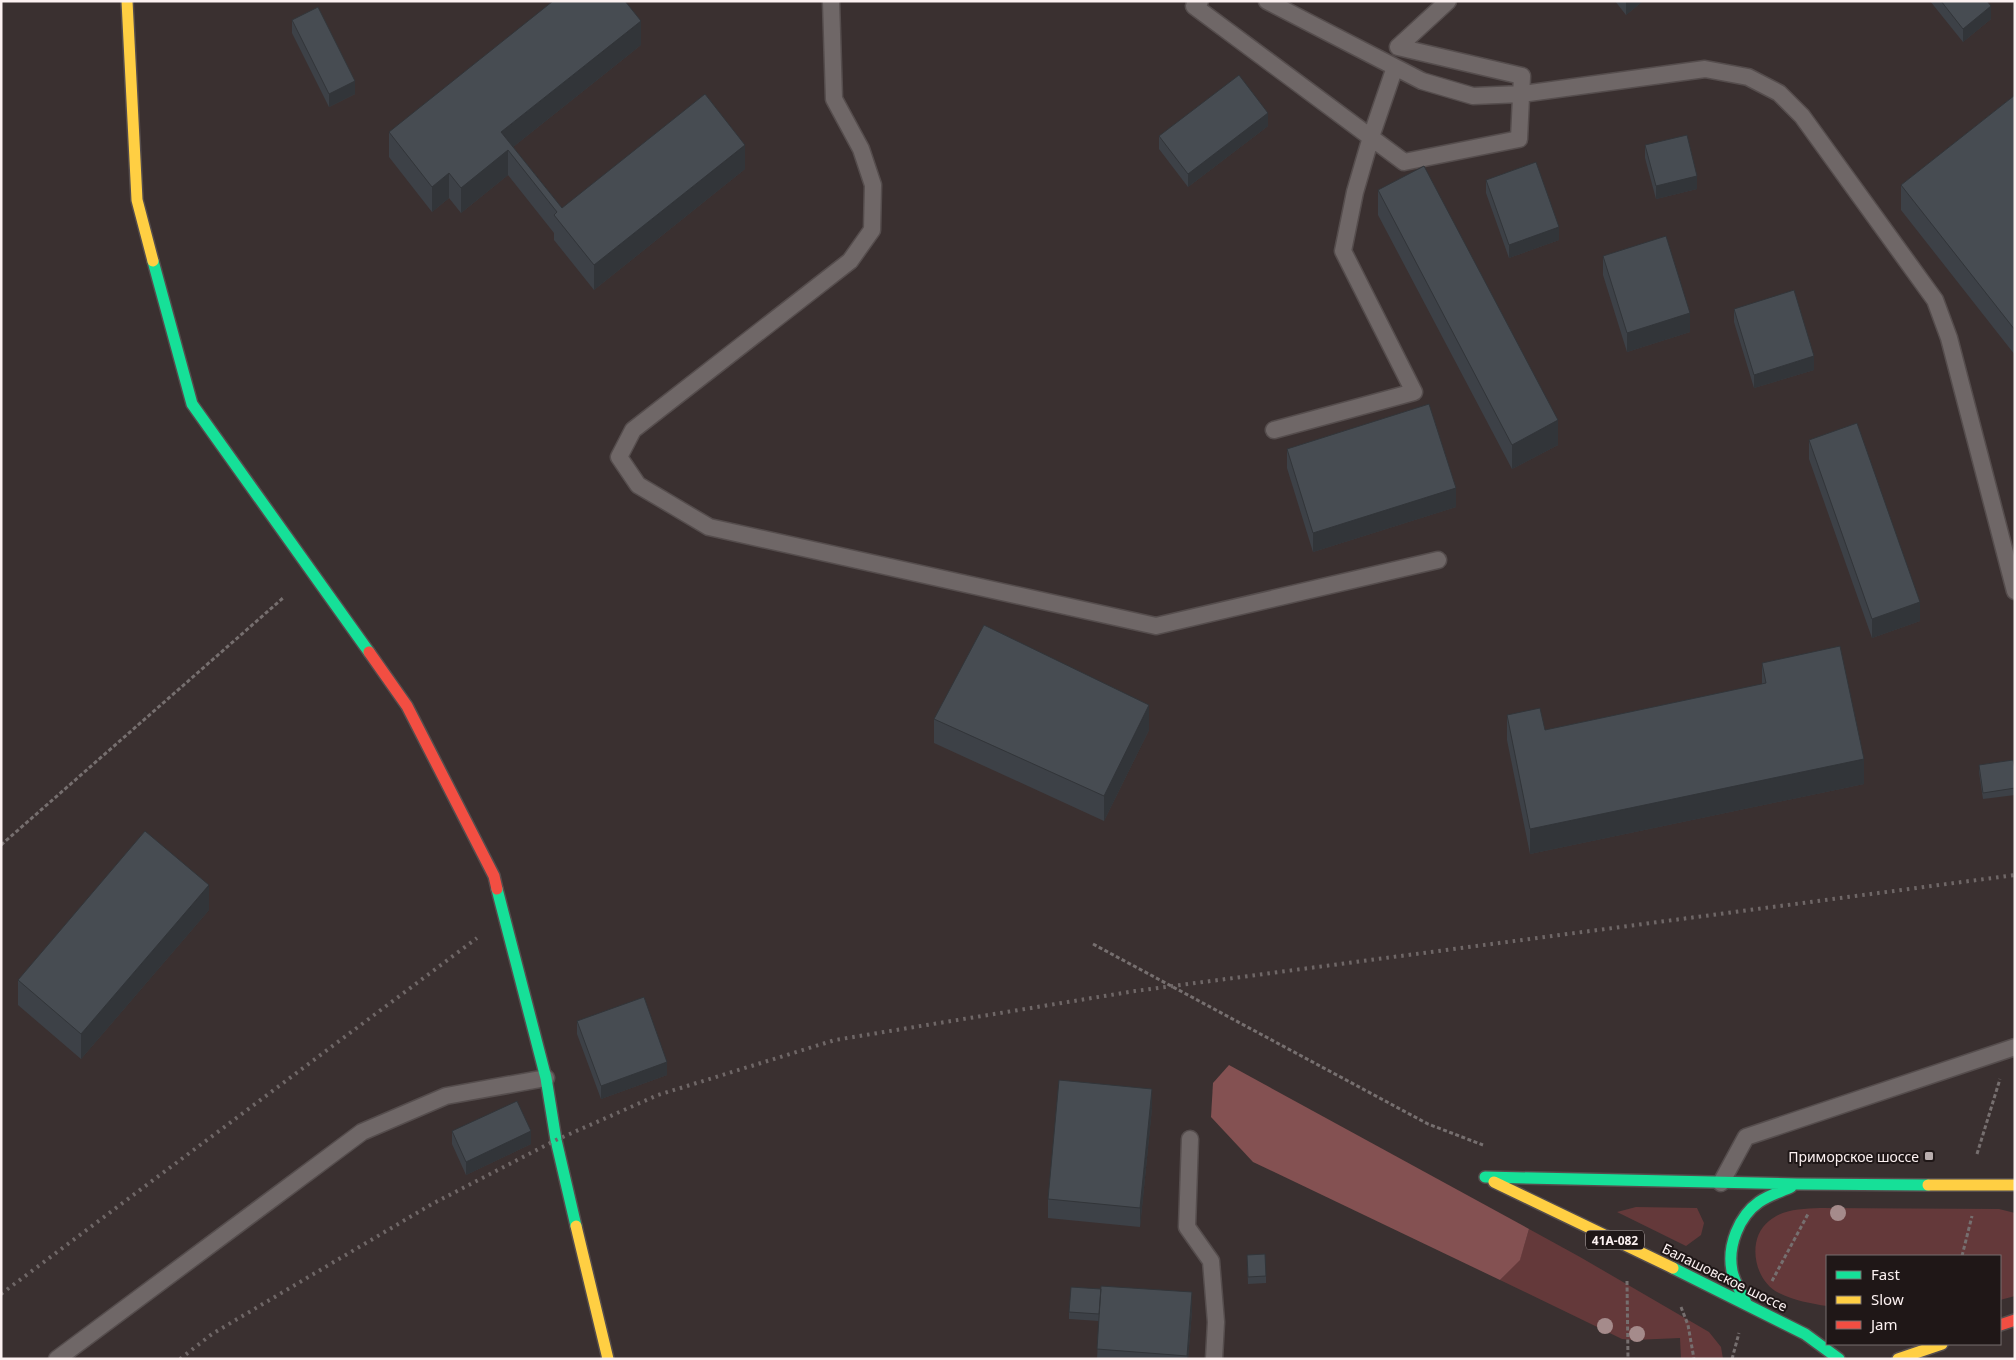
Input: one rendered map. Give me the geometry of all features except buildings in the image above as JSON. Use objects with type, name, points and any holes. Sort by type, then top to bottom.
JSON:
[{"type":"main road","points":[[127,3],[137,200],[192,404],[407,706],[494,876],[546,1078],[556,1140],[608,1359]]},
{"type":"main road","name":"Балашовское шоссе","points":[[1721,1182],[1485,1177],[1751,1306],[1805,1334],[1839,1359]]},
{"type":"main road","points":[[1721,1182],[2015,1185]]},
{"type":"main road","points":[[1751,1306],[1732,1272],[1732,1252],[1735,1234],[1744,1216],[1758,1202],[1796,1184]]},
{"type":"main road","points":[[2001,1325],[2015,1320]]},
{"type":"main road","points":[[1898,1359],[1939,1345]]},
{"type":"lane","points":[[831,1],[834,99],[861,149],[873,185],[872,230],[850,261],[633,430],[619,457],[638,485],[709,526],[1156,626],[1438,560]]},
{"type":"lane","points":[[1200,1],[1194,6],[1404,162],[1519,139],[1522,76],[1398,47],[1448,1]]},
{"type":"lane","points":[[1267,1],[1422,81],[1472,96],[1522,94],[1705,69],[1748,77],[1779,93],[1802,116],[1935,300],[1949,338],[2009,546],[2015,591]]},
{"type":"lane","points":[[1274,430],[1414,392],[1344,251],[1355,192],[1371,137],[1395,67]]},
{"type":"lane","points":[[1721,1182],[1746,1137],[2012,1048]]},
{"type":"lane","points":[[56,1359],[362,1132],[446,1096],[546,1078]]},
{"type":"lane","points":[[1190,1139],[1187,1227],[1211,1261],[1216,1322],[1214,1359]]},
{"type":"path","points":[[1,845],[283,598]]},
{"type":"path","points":[[1093,944],[1428,1124],[1488,1146]]},
{"type":"path","points":[[1977,1156],[2012,1048]]},
{"type":"path","points":[[1732,1359],[1738,1336],[1751,1306],[1811,1208]]},
{"type":"path","points":[[1962,1255],[1969,1224],[1975,1208]]},
{"type":"path","points":[[1627,1275],[1628,1359]]},
{"type":"path","points":[[1680,1304],[1688,1325],[1694,1359]]},
{"type":"shaded area","points":[[1229,1065],[1529,1229],[1520,1260],[1500,1280],[1253,1162],[1211,1117],[1213,1083]]},
{"type":"shaded area","points":[[1636,1207],[1697,1208],[1704,1223],[1701,1235],[1686,1246],[1617,1212]]},
{"type":"shaded area","points":[[1999,1209],[2015,1213],[2015,1296],[2001,1300],[2001,1255],[1826,1255],[1826,1306],[1790,1298],[1770,1287],[1764,1279],[1759,1270],[1755,1249],[1757,1238],[1762,1229],[1774,1217],[1793,1210]]},
{"type":"shaded area","points":[[1529,1229],[1709,1332],[1721,1347],[1723,1359],[1681,1359],[1680,1338],[1622,1339],[1500,1280],[1520,1259]]},
{"type":"railway","points":[[180,1359],[212,1334],[432,1204],[556,1140],[658,1095],[835,1040],[1135,991],[2015,875]]},
{"type":"railway","points":[[1,1294],[477,938]]},
{"type":"traffic: fast","points":[[153,261],[192,404],[369,652]]},
{"type":"traffic: fast","points":[[497,889],[546,1078],[556,1140],[576,1226]]},
{"type":"traffic: fast","points":[[1485,1177],[1928,1185]]},
{"type":"traffic: fast","points":[[1746,1303],[1732,1271],[1731,1252],[1736,1232],[1746,1215],[1759,1202],[1791,1187]]},
{"type":"traffic: fast","points":[[1673,1268],[1805,1334],[1839,1359]]},
{"type":"traffic: slow","points":[[127,1],[137,200],[153,261]]},
{"type":"traffic: slow","points":[[1494,1182],[1673,1268]]},
{"type":"traffic: slow","points":[[1928,1185],[2015,1185]]},
{"type":"traffic: slow","points":[[576,1226],[608,1359]]},
{"type":"traffic: slow","points":[[1898,1359],[1939,1345]]},
{"type":"traffic: jam","points":[[369,652],[407,706],[494,876],[497,889]]},
{"type":"traffic: jam","points":[[2001,1325],[2015,1320]]},
{"type":"place","name":"Приморское шоссе","points":[[1929,1156]]}]
